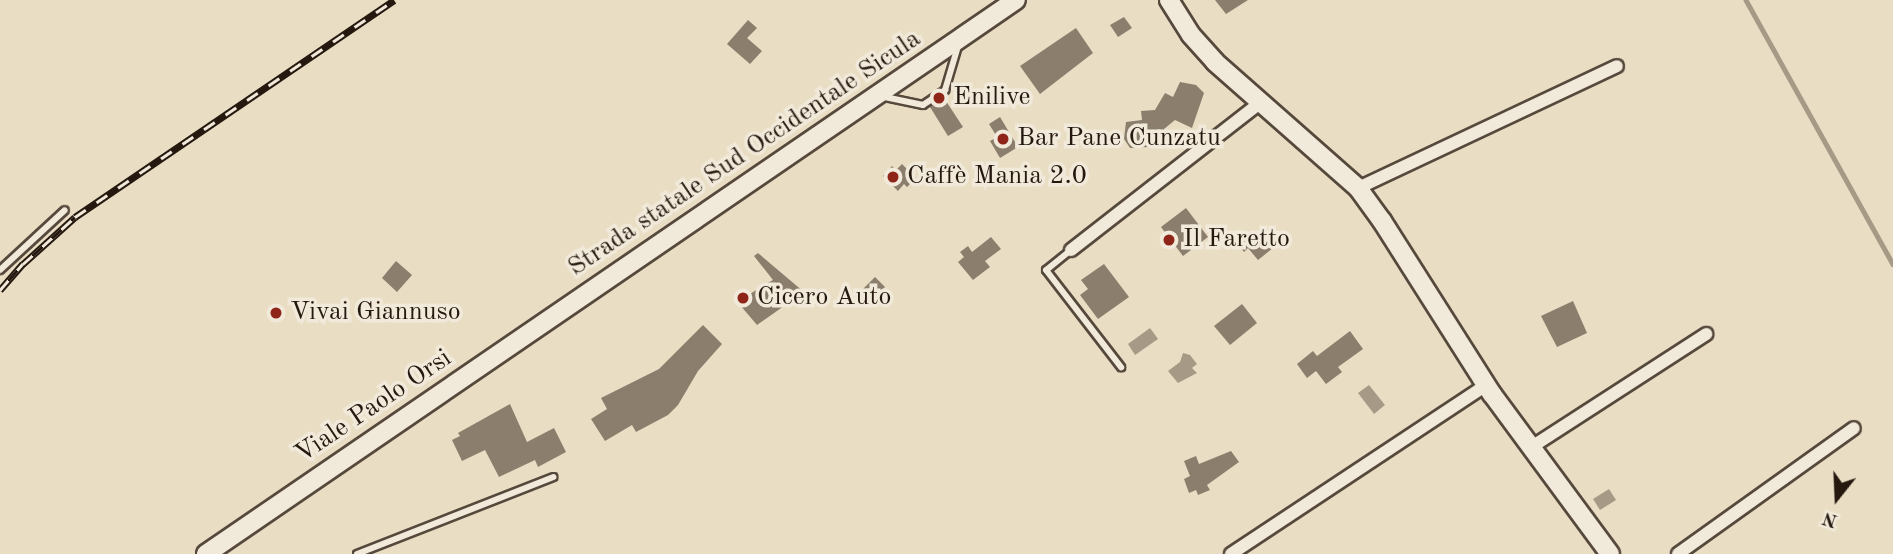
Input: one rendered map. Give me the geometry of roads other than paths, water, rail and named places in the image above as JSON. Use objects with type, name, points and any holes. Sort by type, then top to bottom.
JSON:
[{"type":"main road","name":"Strada statale Sud Occidentale Sicula","points":[[573,304],[1016,0]]},
{"type":"main road","points":[[1169,0],[1191,35],[1215,62],[1358,188],[1382,220],[1486,385],[1610,554]]},
{"type":"main road","name":"Viale Paolo Orsi","points":[[205,554],[573,304]]},
{"type":"street","points":[[1358,188],[1617,66]]},
{"type":"street","points":[[1071,250],[1261,102]]},
{"type":"street","points":[[1530,448],[1706,334]]},
{"type":"street","points":[[1231,554],[1486,385]]},
{"type":"street","points":[[1678,554],[1854,428]]},
{"type":"lane","points":[[878,96],[923,105],[945,90],[960,40]]},
{"type":"lane","points":[[0,270],[65,211]]},
{"type":"lane","points":[[1071,250],[1046,270],[1121,367]]},
{"type":"lane","points":[[357,554],[553,477]]},
{"type":"waterway","points":[[1746,0],[1893,264]]},
{"type":"railway","points":[[0,290],[23,264],[75,217],[394,0]]},
{"type":"place","name":"Enilive","points":[[939,98]]},
{"type":"place","name":"Bar Pane Cunzatu","points":[[1003,139]]},
{"type":"place","name":"Caffè Mania 2.0","points":[[893,177]]},
{"type":"place","name":"Il Faretto","points":[[1169,240]]},
{"type":"place","name":"Cicero Auto","points":[[743,298]]},
{"type":"place","name":"Vivai Giannuso","points":[[276,313]]}]
